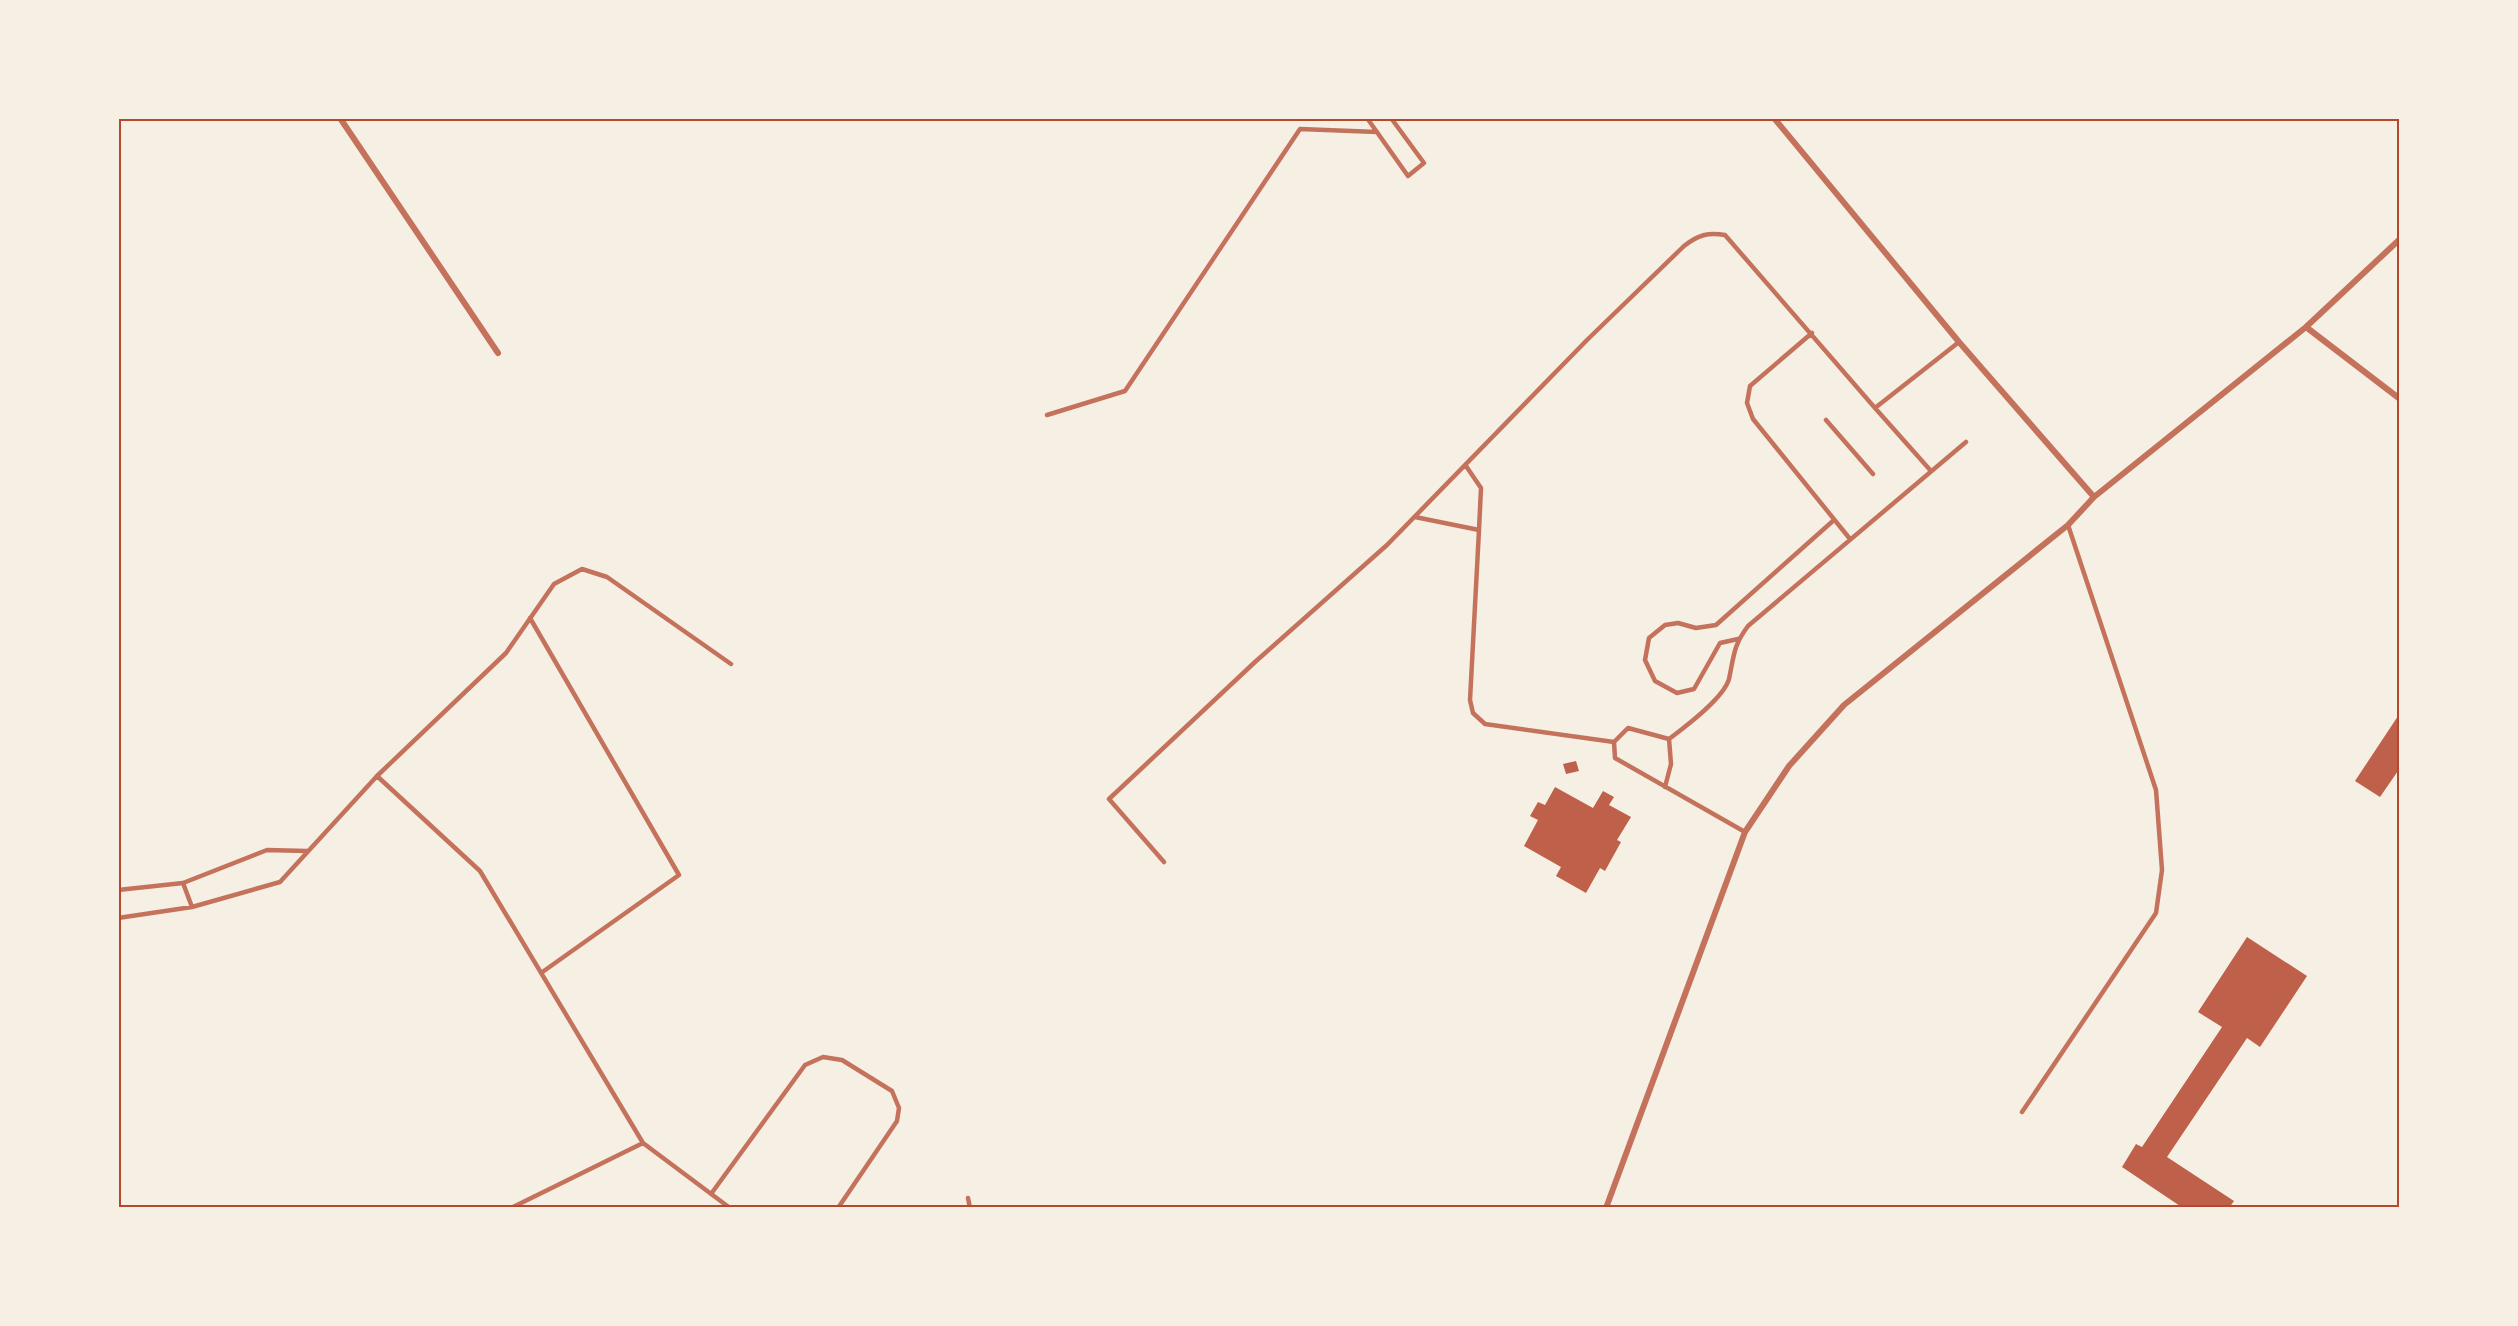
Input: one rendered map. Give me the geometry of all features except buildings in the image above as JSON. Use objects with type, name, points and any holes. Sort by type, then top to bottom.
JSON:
[{"type":"street","points":[[340,118],[498,353]]},
{"type":"street","points":[[1774,118],[1959,342],[2094,497]]},
{"type":"street","points":[[1606,1208],[1745,832],[1789,766],[1844,705],[2068,525],[2094,497],[2306,327],[2400,239]]},
{"type":"street","points":[[2306,327],[2400,399]]},
{"type":"lane","points":[[1367,118],[1408,176],[1424,163],[1391,118]]},
{"type":"lane","points":[[1047,415],[1125,391],[1300,129],[1377,132]]},
{"type":"lane","points":[[1164,862],[1109,799],[1255,662],[1387,545],[1595,332],[1697,236],[1711,233],[1725,235],[1931,471]]},
{"type":"lane","points":[[1812,333],[1750,386],[1747,403],[1753,419],[1850,539]]},
{"type":"lane","points":[[1875,408],[1959,342]]},
{"type":"lane","points":[[1826,420],[1873,474]]},
{"type":"lane","points":[[1669,739],[1705,710],[1728,681],[1731,656],[1738,639],[1748,626],[1966,442]]},
{"type":"lane","points":[[1466,466],[1481,488],[1470,700],[1473,713],[1485,724],[1614,742]]},
{"type":"lane","points":[[1415,517],[1479,530]]},
{"type":"lane","points":[[1738,639],[1720,643],[1694,689],[1677,693],[1655,681],[1645,660],[1649,639],[1665,625],[1678,622],[1695,628],[1716,625],[1834,519]]},
{"type":"lane","points":[[2022,1112],[2156,913],[2162,870],[2156,790],[2068,525]]},
{"type":"lane","points":[[118,918],[192,907],[280,882],[377,776],[506,653],[554,584],[582,569],[607,577],[731,664]]},
{"type":"lane","points":[[530,618],[679,875],[542,973]]},
{"type":"lane","points":[[1669,739],[1628,728],[1614,742],[1615,758],[1745,832]]},
{"type":"lane","points":[[1665,787],[1671,764],[1669,739]]},
{"type":"lane","points":[[377,776],[480,871],[643,1143],[730,1208]]},
{"type":"lane","points":[[118,890],[183,883],[267,850],[307,851]]},
{"type":"lane","points":[[183,883],[192,907]]},
{"type":"lane","points":[[711,1194],[805,1065],[823,1057],[842,1060],[892,1091],[899,1108],[897,1121],[838,1208]]},
{"type":"lane","points":[[511,1208],[643,1143]]},
{"type":"lane","points":[[968,1198],[970,1208]]}]
